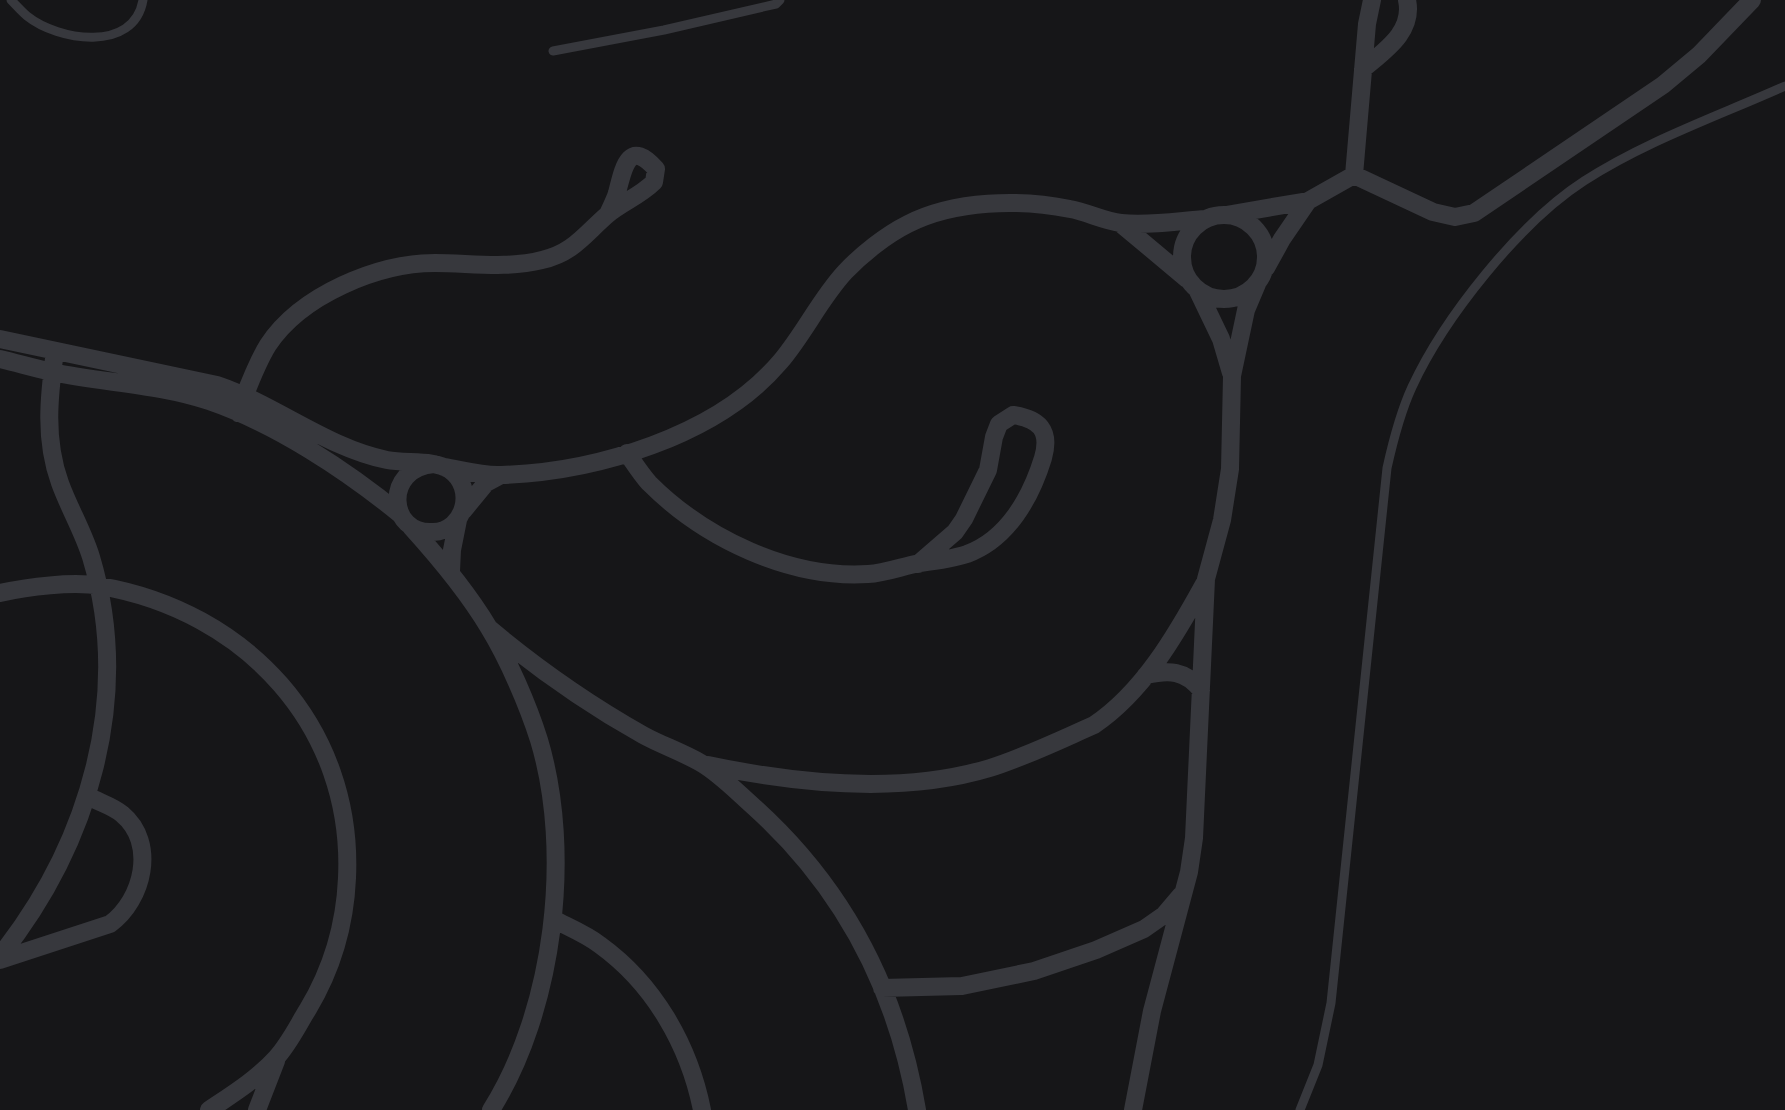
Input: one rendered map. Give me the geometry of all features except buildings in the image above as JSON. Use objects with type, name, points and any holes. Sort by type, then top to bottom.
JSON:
[{"type":"street","points":[[1354,175],[1372,0]]},
{"type":"street","points":[[1363,69],[1398,39],[1409,10],[1407,0]]},
{"type":"street","points":[[1354,175],[1433,212],[1455,217],[1474,213],[1663,85],[1699,55],[1752,0]]},
{"type":"street","points":[[0,339],[217,385],[246,394],[331,439],[359,452],[387,460],[499,476],[550,471],[661,443],[688,431],[737,400],[781,361],[846,272],[885,239],[908,224],[929,215],[991,204],[1025,204],[1070,209],[1120,223],[1206,219],[1308,201],[1354,175]]},
{"type":"street","points":[[701,763],[806,780],[867,783],[940,779],[990,768],[1094,725],[1109,715],[1146,675],[1186,618],[1206,579],[1222,520],[1230,469],[1232,376],[1246,310],[1282,239],[1308,201]]},
{"type":"street","points":[[238,413],[258,363],[270,343],[290,321],[341,285],[396,266],[433,262],[490,265],[540,261],[582,241],[608,214]]},
{"type":"street","points":[[1120,223],[1208,296],[1235,298],[1247,292],[1260,279],[1266,261],[1265,247],[1260,235],[1251,225],[1240,218],[1226,215]]},
{"type":"street","points":[[1206,219],[1189,233],[1184,244],[1183,267],[1221,339],[1232,376]]},
{"type":"street","points":[[0,958],[22,928],[60,864],[88,796],[99,755],[107,679],[106,643],[98,585],[82,531],[54,463],[49,425],[49,397],[55,351]]},
{"type":"street","points":[[0,359],[52,372],[152,388],[207,401],[238,413],[321,456],[369,489],[405,520],[451,571],[490,629],[540,742],[549,790],[556,865],[546,965],[523,1046],[503,1091],[491,1110]]},
{"type":"street","points":[[626,453],[647,481],[688,516],[739,545],[800,567],[840,574],[870,574],[918,564],[969,553],[993,539],[1020,509],[1038,473],[1046,448],[1044,432],[1031,418],[1013,415],[999,425],[988,470],[964,519],[955,532],[918,564]]},
{"type":"street","points":[[451,571],[452,550],[461,515],[464,490],[453,472],[439,466],[413,469],[400,484],[397,505],[405,520],[430,533],[450,527],[461,515],[486,483],[499,476]]},
{"type":"street","points":[[1132,1107],[1152,1011],[1189,873],[1194,838],[1206,579]]},
{"type":"street","points":[[0,593],[37,586],[98,585],[139,595],[183,611],[212,626],[241,647],[288,691],[317,735],[332,768],[344,817],[348,858],[347,895],[342,919],[331,963],[320,989],[278,1056],[258,1110],[236,1093]]},
{"type":"street","points":[[490,629],[535,667],[595,708],[701,763],[780,830],[816,872],[858,932],[899,1026],[917,1110]]},
{"type":"street","points":[[516,683],[535,667]]},
{"type":"street","points":[[1146,675],[1162,671],[1177,672],[1193,680],[1201,690]]},
{"type":"street","points":[[743,797],[755,773]]},
{"type":"street","points":[[0,958],[110,924],[120,917],[129,904],[141,877],[143,862],[140,844],[122,814],[88,796]]},
{"type":"street","points":[[882,988],[962,986],[1034,971],[1096,950],[1144,929],[1164,915],[1183,893]]},
{"type":"street","points":[[552,919],[600,944],[629,970],[656,1001],[675,1031],[690,1063],[702,1110]]},
{"type":"street","points":[[22,928],[35,948]]},
{"type":"street","points":[[1144,929],[1169,948]]},
{"type":"street","points":[[209,1110],[236,1093],[278,1056]]},
{"type":"lane","points":[[11,0],[28,17],[65,34],[96,38],[119,33],[134,23],[143,0]]},
{"type":"lane","points":[[553,51],[664,30],[776,4],[780,0]]},
{"type":"lane","points":[[1300,1110],[1318,1065],[1331,1003],[1387,468],[1411,389],[1434,346],[1480,282],[1520,234],[1557,201],[1582,182],[1624,157],[1785,86]]}]
